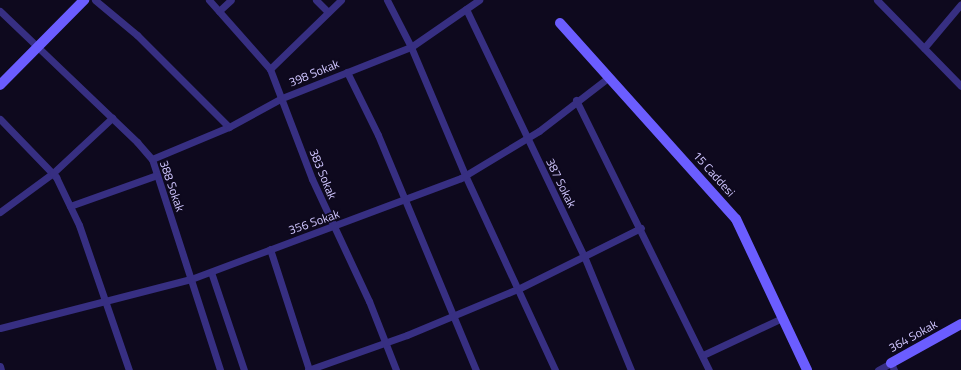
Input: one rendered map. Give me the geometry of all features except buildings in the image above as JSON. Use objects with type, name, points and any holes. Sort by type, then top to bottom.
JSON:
[{"type":"street","points":[[0,85],[40,48],[84,0]]},
{"type":"street","points":[[95,0],[137,35],[229,127]]},
{"type":"street","name":"383 Sokak","points":[[209,0],[270,69],[312,179],[333,227],[369,301],[396,370]]},
{"type":"street","points":[[220,11],[231,0]]},
{"type":"street","points":[[316,0],[328,12]]},
{"type":"street","points":[[270,69],[340,0]]},
{"type":"street","points":[[386,0],[411,47],[466,175],[520,288],[555,370]]},
{"type":"street","name":"398 Sokak","points":[[152,159],[229,127],[282,98],[411,47],[479,0]]},
{"type":"street","points":[[877,0],[961,86]]},
{"type":"street","points":[[924,48],[961,3],[958,0]]},
{"type":"street","name":"387 Sokak","points":[[466,9],[584,256],[631,370]]},
{"type":"street","name":"388 Sokak","points":[[0,11],[112,118],[152,159],[220,370]]},
{"type":"street","name":"15 Caddesi","points":[[560,23],[736,219],[807,370]]},
{"type":"street","points":[[347,72],[378,135],[404,202],[476,370]]},
{"type":"street","name":"356 Sokak","points":[[0,328],[191,279],[270,249],[404,202],[466,175],[527,138],[576,100],[609,77]]},
{"type":"street","points":[[576,100],[641,228],[709,370]]},
{"type":"street","points":[[0,212],[53,173],[112,118]]},
{"type":"street","points":[[0,119],[53,173],[70,206],[106,300],[129,370]]},
{"type":"street","points":[[70,206],[157,175]]},
{"type":"street","points":[[270,249],[309,370],[452,316],[520,288],[641,228]]},
{"type":"street","points":[[211,272],[244,370]]},
{"type":"street","points":[[703,355],[782,318]]},
{"type":"street","name":"364 Sokak","points":[[878,370],[893,366],[961,324]]},
{"type":"street","points":[[0,366],[1,370]]}]
